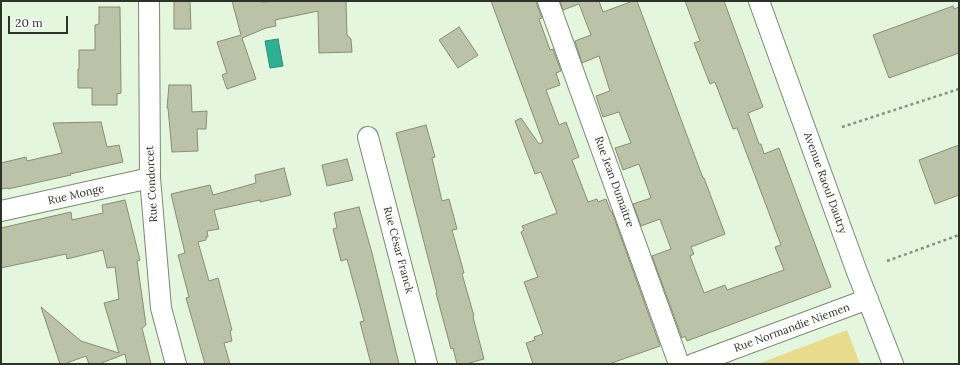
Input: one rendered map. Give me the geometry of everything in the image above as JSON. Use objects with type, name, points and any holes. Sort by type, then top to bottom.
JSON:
[{"type":"street","name":"Rue Condorcet","points":[[149,1],[150,178],[161,308],[176,364]]},
{"type":"street","name":"Rue Jean Dumaitre","points":[[548,1],[679,364]]},
{"type":"street","name":"Avenue Raoul Dautry","points":[[759,1],[868,300],[893,364]]},
{"type":"street","name":"Rue César Franck","points":[[368,137],[427,364]]},
{"type":"street","name":"Rue Monge","points":[[1,212],[150,178]]},
{"type":"street","name":"Rue Normandie Niemen","points":[[693,364],[868,300]]},
{"type":"path","points":[[842,127],[959,89]]},
{"type":"path","points":[[887,261],[959,235]]},
{"type":"shaded area","points":[[847,330],[860,364],[758,364]]},
{"type":"water","points":[[278,39],[283,66],[270,68],[265,41]]},
{"type":"building","points":[[174,1],[190,1],[191,29],[174,29]]},
{"type":"building","points":[[232,1],[346,1],[347,35],[351,39],[352,52],[319,53],[318,11],[275,20],[276,26],[266,28],[242,38],[256,79],[227,89],[222,75],[227,73],[217,42],[241,35]]},
{"type":"building","points":[[491,1],[537,1],[542,18],[539,19],[550,50],[553,49],[561,71],[556,73],[560,85],[546,90],[559,125],[566,122],[579,157],[572,160],[588,202],[597,199],[598,202],[606,199],[612,212],[660,346],[609,364],[533,364],[526,343],[535,340],[534,337],[543,334],[524,282],[538,277],[521,232],[524,230],[522,226],[557,213],[541,172],[535,174],[515,121],[521,118],[539,144],[543,142]]},
{"type":"building","points":[[560,1],[599,1],[603,12],[633,1],[637,1],[725,234],[691,247],[694,254],[690,256],[704,293],[725,285],[727,290],[784,270],[775,247],[781,245],[737,128],[733,129],[715,82],[710,84],[694,43],[700,41],[685,1],[724,1],[763,107],[748,113],[759,144],[761,144],[764,154],[779,148],[831,287],[687,341],[685,336],[682,338],[652,256],[671,249],[660,219],[641,226],[633,204],[651,198],[639,164],[623,170],[615,148],[631,143],[619,112],[603,117],[596,96],[610,91],[599,56],[582,63],[575,41],[591,35],[579,4],[563,10]]},
{"type":"building","points":[[953,6],[954,9],[959,7],[959,53],[889,78],[873,35]]},
{"type":"building","points":[[99,7],[120,7],[121,93],[117,94],[117,105],[92,105],[92,88],[78,88],[79,50],[95,50],[95,25],[99,24]]},
{"type":"building","points":[[459,27],[478,55],[458,68],[439,40]]},
{"type":"building","points":[[169,85],[191,85],[192,112],[207,111],[206,129],[197,129],[198,151],[172,152],[167,108]]},
{"type":"building","points":[[101,122],[107,147],[119,145],[123,162],[8,189],[1,189],[1,163],[26,157],[27,161],[62,153],[53,123]]},
{"type":"building","points":[[426,125],[435,157],[432,158],[442,201],[449,199],[457,229],[452,230],[464,273],[462,274],[484,359],[466,364],[457,364],[453,348],[451,349],[396,133]]},
{"type":"building","points":[[959,145],[959,195],[935,204],[919,160]]},
{"type":"building","points":[[347,159],[353,180],[327,186],[322,165]]},
{"type":"building","points":[[284,168],[291,195],[214,210],[219,229],[207,231],[208,237],[206,237],[206,240],[198,242],[209,281],[218,278],[232,330],[230,331],[232,341],[224,343],[230,364],[205,364],[186,298],[189,297],[178,255],[185,253],[171,194],[210,185],[213,195],[256,183],[255,175]]},
{"type":"building","points":[[125,200],[140,260],[137,261],[146,325],[142,328],[151,364],[127,364],[125,354],[99,364],[89,364],[86,356],[60,364],[41,307],[81,341],[119,353],[104,303],[119,299],[115,267],[107,268],[103,250],[67,259],[66,254],[1,268],[1,228],[71,212],[72,220],[103,213],[102,205]]},
{"type":"building","points":[[359,207],[372,253],[399,364],[371,364],[360,322],[364,321],[347,259],[341,261],[333,229],[337,228],[334,213]]}]
